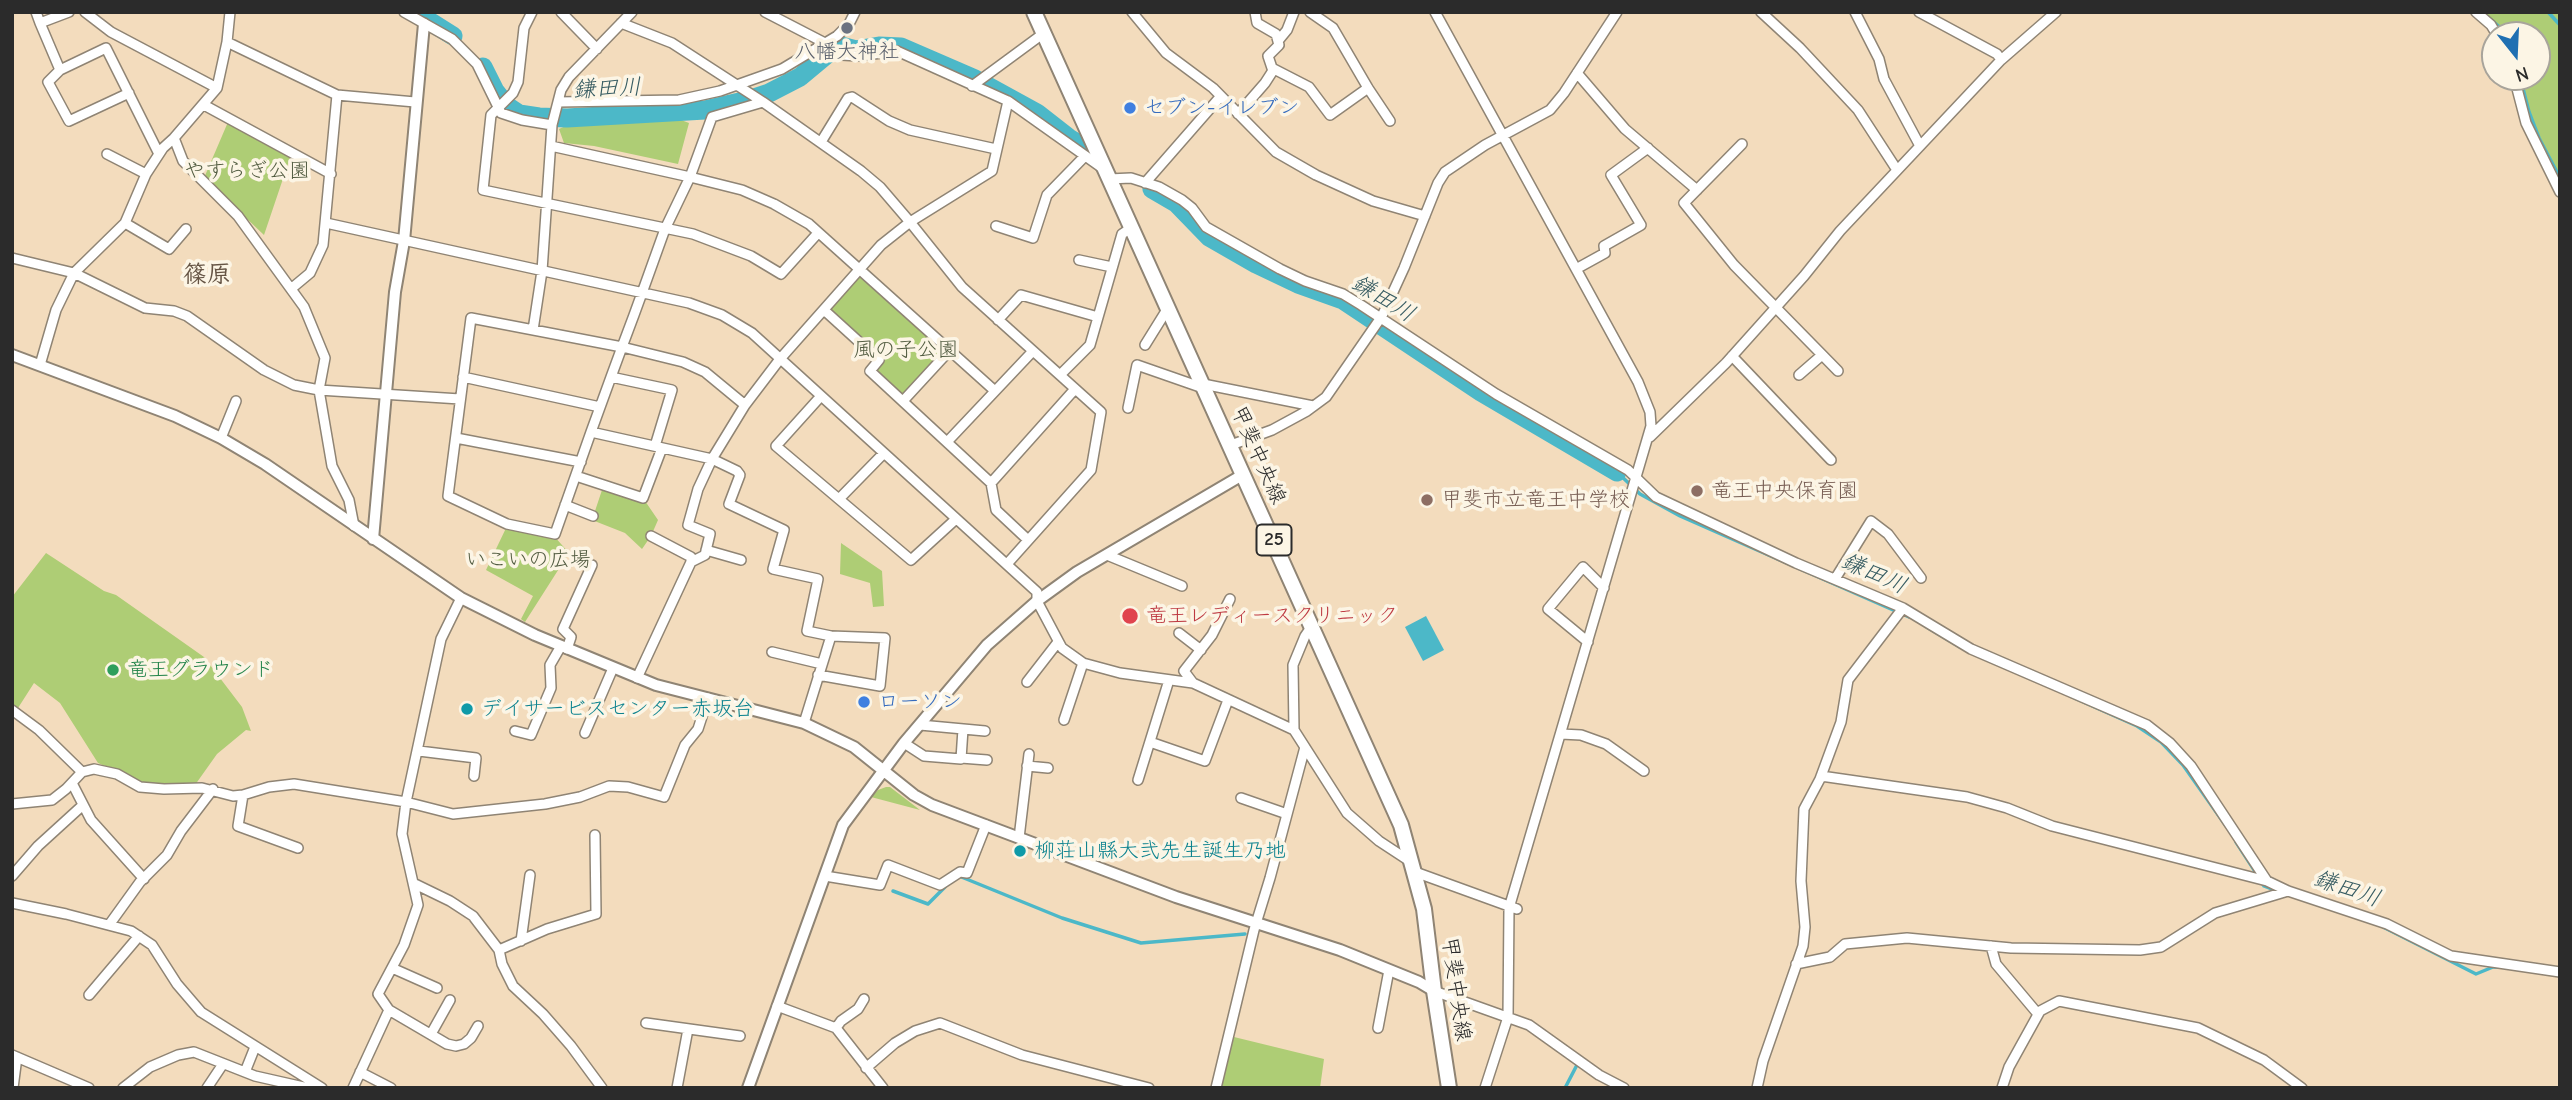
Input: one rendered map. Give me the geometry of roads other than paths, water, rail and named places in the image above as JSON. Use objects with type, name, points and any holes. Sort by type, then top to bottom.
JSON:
[{"type":"main road","name":"甲斐中央線","points":[[1034,12],[1396,813],[1424,909],[1449,1088]]},
{"type":"street","points":[[36,12],[60,70]]},
{"type":"street","points":[[40,23],[69,12]]},
{"type":"street","points":[[85,12],[111,32],[216,88]]},
{"type":"street","points":[[40,365],[56,310],[74,273],[125,223],[146,174],[159,154],[216,88],[227,42],[230,12]]},
{"type":"street","points":[[404,12],[452,39],[477,64],[501,113],[552,125]]},
{"type":"street","points":[[532,12],[524,28],[517,82],[513,93],[491,115],[483,190],[720,243],[751,256],[781,274],[818,233]]},
{"type":"street","points":[[561,12],[597,48]]},
{"type":"street","points":[[533,330],[542,271],[552,125],[558,102],[569,77],[632,12]]},
{"type":"street","points":[[765,12],[825,43],[842,55],[858,56],[897,51],[1009,101],[1107,174],[1159,187],[1192,208],[1206,227],[1254,256],[1305,281],[1343,294],[1496,394],[1628,470],[1656,497],[1903,608],[1971,649],[2136,720],[2160,733],[2191,766],[2267,881]]},
{"type":"street","points":[[558,102],[679,100],[738,86],[782,69],[825,43],[843,30],[855,12]]},
{"type":"street","points":[[1132,12],[1166,53],[1221,96],[1276,152],[1296,165],[1373,201],[1425,216]]},
{"type":"street","points":[[1255,12],[1257,23],[1276,34],[1279,45],[1268,56],[1274,69],[1309,87],[1331,115],[1368,88]]},
{"type":"street","points":[[1278,41],[1287,30],[1294,12]]},
{"type":"street","points":[[1310,12],[1333,28],[1390,121]]},
{"type":"street","points":[[1435,12],[1645,396],[1651,426],[1513,909],[1508,1017],[1485,1088]]},
{"type":"street","points":[[1231,445],[1272,430],[1326,397],[1380,319],[1445,172],[1455,163],[1550,110],[1617,12]]},
{"type":"street","points":[[1761,12],[1800,48],[1858,110],[1897,170]]},
{"type":"street","points":[[1856,12],[1879,59],[1884,79],[1920,146]]},
{"type":"street","points":[[1919,12],[1997,54],[2001,60]]},
{"type":"street","points":[[1649,438],[1732,356],[1840,231],[2001,60],[2056,12]]},
{"type":"street","points":[[621,23],[672,43],[763,102],[861,171],[880,187],[962,287],[1101,412],[1091,470],[1007,564]]},
{"type":"street","points":[[373,539],[424,24]]},
{"type":"street","points":[[972,86],[1044,33]]},
{"type":"street","points":[[227,42],[337,95],[415,102]]},
{"type":"street","points":[[129,93],[69,121],[48,82],[60,70],[106,48],[129,93],[159,154]]},
{"type":"street","points":[[1238,114],[1274,69]]},
{"type":"street","points":[[1577,73],[1625,129],[1697,190]]},
{"type":"street","points":[[2518,91],[2526,123],[2560,191]]},
{"type":"street","points":[[292,288],[310,273],[317,261],[326,223],[337,95]]},
{"type":"street","points":[[1145,183],[1221,96]]},
{"type":"street","points":[[821,142],[848,98],[852,97],[910,130],[996,149]]},
{"type":"street","points":[[691,562],[705,555],[710,534],[688,525],[698,489],[712,459],[745,405],[780,359],[881,246],[910,222],[992,171],[1009,101]]},
{"type":"street","points":[[745,405],[705,372],[683,362],[622,346],[471,318],[448,496],[506,524],[555,534],[622,346],[665,229],[690,177],[712,117],[763,102]]},
{"type":"street","points":[[204,105],[331,174]]},
{"type":"street","points":[[174,138],[183,161],[238,216],[304,307],[325,358],[319,390],[332,466],[349,500],[354,526]]},
{"type":"street","points":[[1742,144],[1684,203],[1734,265],[1838,371]]},
{"type":"street","points":[[551,146],[742,190],[774,204],[818,233],[995,391]]},
{"type":"street","points":[[1576,269],[1605,253],[1604,246],[1641,225],[1611,175],[1648,148]]},
{"type":"street","points":[[107,153],[146,174]]},
{"type":"street","points":[[996,226],[1033,238],[1047,195],[1085,156]]},
{"type":"street","points":[[125,223],[169,249],[187,229]]},
{"type":"street","points":[[326,223],[689,303],[722,315],[752,333],[1037,592],[1037,601],[1062,648],[1083,663],[1120,673],[1193,683],[1294,730]]},
{"type":"street","points":[[1060,375],[1090,345],[1122,234],[1131,228]]},
{"type":"street","points":[[12,258],[74,273],[145,308],[174,311],[187,316],[264,370],[294,385],[319,390],[460,399]]},
{"type":"street","points":[[1079,260],[1112,267]]},
{"type":"street","points":[[998,320],[1021,295],[1098,317]]},
{"type":"street","points":[[1145,345],[1168,308]]},
{"type":"street","points":[[824,310],[879,360],[870,371],[991,483],[996,510],[1028,540]]},
{"type":"street","points":[[903,401],[950,350]]},
{"type":"street","points":[[947,442],[1033,351]]},
{"type":"street","points":[[12,355],[174,416],[221,438],[265,464],[461,598],[564,647],[637,678],[804,723],[854,747],[921,800],[1176,897],[1340,950],[1419,982],[1434,991],[1529,1025],[1599,1075],[1624,1088]]},
{"type":"street","points":[[1799,375],[1822,355]]},
{"type":"street","points":[[1732,356],[1831,460]]},
{"type":"street","points":[[1128,408],[1137,365],[1204,386],[1313,406]]},
{"type":"street","points":[[463,377],[600,407]]},
{"type":"street","points":[[576,476],[643,498],[659,447],[672,390],[611,377]]},
{"type":"street","points":[[991,483],[1075,389]]},
{"type":"street","points":[[821,396],[776,446],[911,560],[956,519]]},
{"type":"street","points":[[221,438],[236,401]]},
{"type":"street","points":[[592,432],[712,459],[737,471],[740,475],[729,504],[784,530],[773,569],[818,579],[807,631],[831,636],[886,638],[880,686],[818,675]]},
{"type":"street","points":[[456,438],[581,461]]},
{"type":"street","points":[[839,499],[884,453]]},
{"type":"street","points":[[748,1088],[843,825],[904,743],[987,645],[1037,601],[1077,572],[1244,474]]},
{"type":"street","points":[[565,505],[593,516]]},
{"type":"street","points":[[1835,579],[1871,520],[1888,534],[1921,578]]},
{"type":"street","points":[[637,678],[691,562],[691,557],[651,536]]},
{"type":"street","points":[[706,550],[741,560]]},
{"type":"street","points":[[1107,555],[1182,586]]},
{"type":"street","points":[[515,731],[531,734],[551,688],[550,666],[571,637],[563,629],[592,565]]},
{"type":"street","points":[[1588,642],[1548,610],[1584,568],[1604,588]]},
{"type":"street","points":[[461,598],[441,639],[406,802],[402,834],[418,905],[404,945],[378,994],[389,1010],[456,1046],[471,1038],[478,1026]]},
{"type":"street","points":[[1193,683],[1184,671],[1212,635],[1230,599]]},
{"type":"street","points":[[1757,1088],[1763,1061],[1802,946],[1805,927],[1801,881],[1804,808],[1821,776],[1841,722],[1847,680],[1903,608]]},
{"type":"street","points":[[1312,626],[1293,665],[1294,730],[1347,813],[1414,868],[1513,909]]},
{"type":"street","points":[[1179,633],[1200,650]]},
{"type":"street","points":[[804,723],[831,636]]},
{"type":"street","points":[[1027,682],[1058,642]]},
{"type":"street","points":[[772,652],[822,664]]},
{"type":"street","points":[[1065,720],[1083,663]]},
{"type":"street","points":[[585,733],[613,668]]},
{"type":"street","points":[[1138,780],[1169,680]]},
{"type":"street","points":[[12,804],[52,800],[82,772],[94,769],[117,774],[140,787],[213,789],[233,796],[243,796],[269,787],[294,784],[406,802],[453,814],[545,804],[580,797],[609,786],[628,787],[664,797],[685,745],[698,729],[708,698]]},
{"type":"street","points":[[1150,742],[1205,761],[1228,699]]},
{"type":"street","points":[[12,710],[39,730],[82,772]]},
{"type":"street","points":[[920,725],[985,731]]},
{"type":"street","points":[[961,758],[963,729]]},
{"type":"street","points":[[1561,734],[1581,735],[1606,744],[1644,771]]},
{"type":"street","points":[[904,743],[924,756],[987,760]]},
{"type":"street","points":[[1216,1088],[1237,995],[1304,747]]},
{"type":"street","points":[[419,751],[476,758],[474,776]]},
{"type":"street","points":[[1019,838],[1029,754]]},
{"type":"street","points":[[1027,766],[1048,768]]},
{"type":"street","points":[[1821,776],[1968,797],[2007,808],[2052,826],[2267,881],[2288,891],[2387,924],[2451,956],[2473,961],[2500,961],[2560,972]]},
{"type":"street","points":[[72,783],[91,820],[144,879]]},
{"type":"street","points":[[109,925],[144,879],[167,855],[181,831],[213,789]]},
{"type":"street","points":[[243,796],[237,826],[298,848]]},
{"type":"street","points":[[1241,798],[1287,814]]},
{"type":"street","points":[[12,876],[38,846],[83,805]]},
{"type":"street","points":[[825,876],[880,885],[888,864],[940,885],[960,872],[967,873],[986,825]]},
{"type":"street","points":[[499,950],[547,929],[596,914],[595,835]]},
{"type":"street","points":[[520,941],[530,875]]},
{"type":"street","points":[[415,884],[473,916],[499,950],[502,964],[513,986],[543,1014],[571,1046],[602,1088]]},
{"type":"street","points":[[1796,964],[1830,957],[1845,944],[1907,937],[1992,946],[2140,950],[2161,947],[2215,913],[2288,891]]},
{"type":"street","points":[[12,903],[131,931],[152,945],[177,984],[201,1012],[322,1088]]},
{"type":"street","points":[[89,995],[139,936]]},
{"type":"street","points":[[1992,946],[1996,964],[2038,1014]]},
{"type":"street","points":[[392,968],[437,988]]},
{"type":"street","points":[[1378,1028],[1389,970]]},
{"type":"street","points":[[836,1028],[858,1009],[864,999]]},
{"type":"street","points":[[431,1034],[450,1000]]},
{"type":"street","points":[[2002,1088],[2038,1014],[2059,1001],[2198,1028],[2264,1060],[2302,1088]]},
{"type":"street","points":[[777,1006],[836,1028],[883,1088]]},
{"type":"street","points":[[353,1088],[389,1010]]},
{"type":"street","points":[[646,1023],[740,1036]]},
{"type":"street","points":[[866,1068],[905,1037],[940,1023],[1022,1055],[1149,1088]]},
{"type":"street","points":[[677,1088],[688,1029]]},
{"type":"street","points":[[245,1072],[255,1047]]},
{"type":"street","points":[[123,1088],[150,1067],[178,1055],[194,1052],[245,1072],[308,1088]]},
{"type":"street","points":[[13,1088],[15,1056],[89,1088]]},
{"type":"street","points":[[207,1088],[223,1064]]},
{"type":"street","points":[[360,1072],[391,1088]]},
{"type":"water","points":[[1426,616],[1444,650],[1423,661],[1405,627]]},
{"type":"waterway","name":"鎌田川","points":[[415,12],[453,36]]},
{"type":"waterway","points":[[2482,12],[2492,21]]},
{"type":"waterway","points":[[2548,12],[2560,25]]},
{"type":"waterway","name":"鎌田川","points":[[841,46],[856,50],[879,46],[901,47],[975,79],[1037,113],[1090,151]]},
{"type":"waterway","name":"鎌田川","points":[[483,67],[495,91],[507,106],[519,114],[567,118],[705,110],[748,100],[800,77],[830,52]]},
{"type":"waterway","points":[[2524,91],[2539,138],[2560,178]]},
{"type":"waterway","name":"鎌田川","points":[[1152,189],[1176,203],[1209,237],[1298,284],[1343,300],[1481,392],[1617,472]]},
{"type":"waterway","name":"鎌田川","points":[[1617,472],[1640,494],[1680,516],[1909,617]]},
{"type":"waterway","name":"鎌田川","points":[[1925,626],[1960,647]]},
{"type":"waterway","name":"鎌田川","points":[[2070,696],[2137,726],[2161,742],[2183,765],[2226,826]]},
{"type":"waterway","name":"鎌田川","points":[[2236,842],[2258,876]]},
{"type":"waterway","points":[[959,876],[1062,918],[1141,943],[1245,934]]},
{"type":"waterway","name":"鎌田川","points":[[2262,883],[2279,892]]},
{"type":"waterway","points":[[893,891],[928,904],[945,887]]},
{"type":"waterway","name":"鎌田川","points":[[2383,927],[2476,974],[2499,967]]},
{"type":"waterway","points":[[1565,1088],[1578,1063]]},
{"type":"place","name":"八幡大神社","points":[[847,28]]},
{"type":"place","name":"セブン-イレブン","points":[[1130,108]]},
{"type":"place","name":"竜王中央保育園","points":[[1697,491]]},
{"type":"place","name":"甲斐市立竜王中学校","points":[[1427,500]]},
{"type":"place","name":"竜王レディースクリニック","points":[[1130,616]]},
{"type":"place","name":"竜王グラウンド","points":[[113,670]]},
{"type":"place","name":"ローソン","points":[[864,702]]},
{"type":"place","name":"デイサービスセンター赤坂台","points":[[467,709]]},
{"type":"place","name":"柳荘山縣大弐先生誕生乃地","points":[[1020,851]]},
{"type":"district","name":"篠原","points":[[207,275]]},
{"type":"park label","name":"やすらぎ公園","points":[[247,171]]},
{"type":"park label","name":"風の子公園","points":[[906,350]]},
{"type":"park label","name":"いこいの広場","points":[[528,560]]}]
